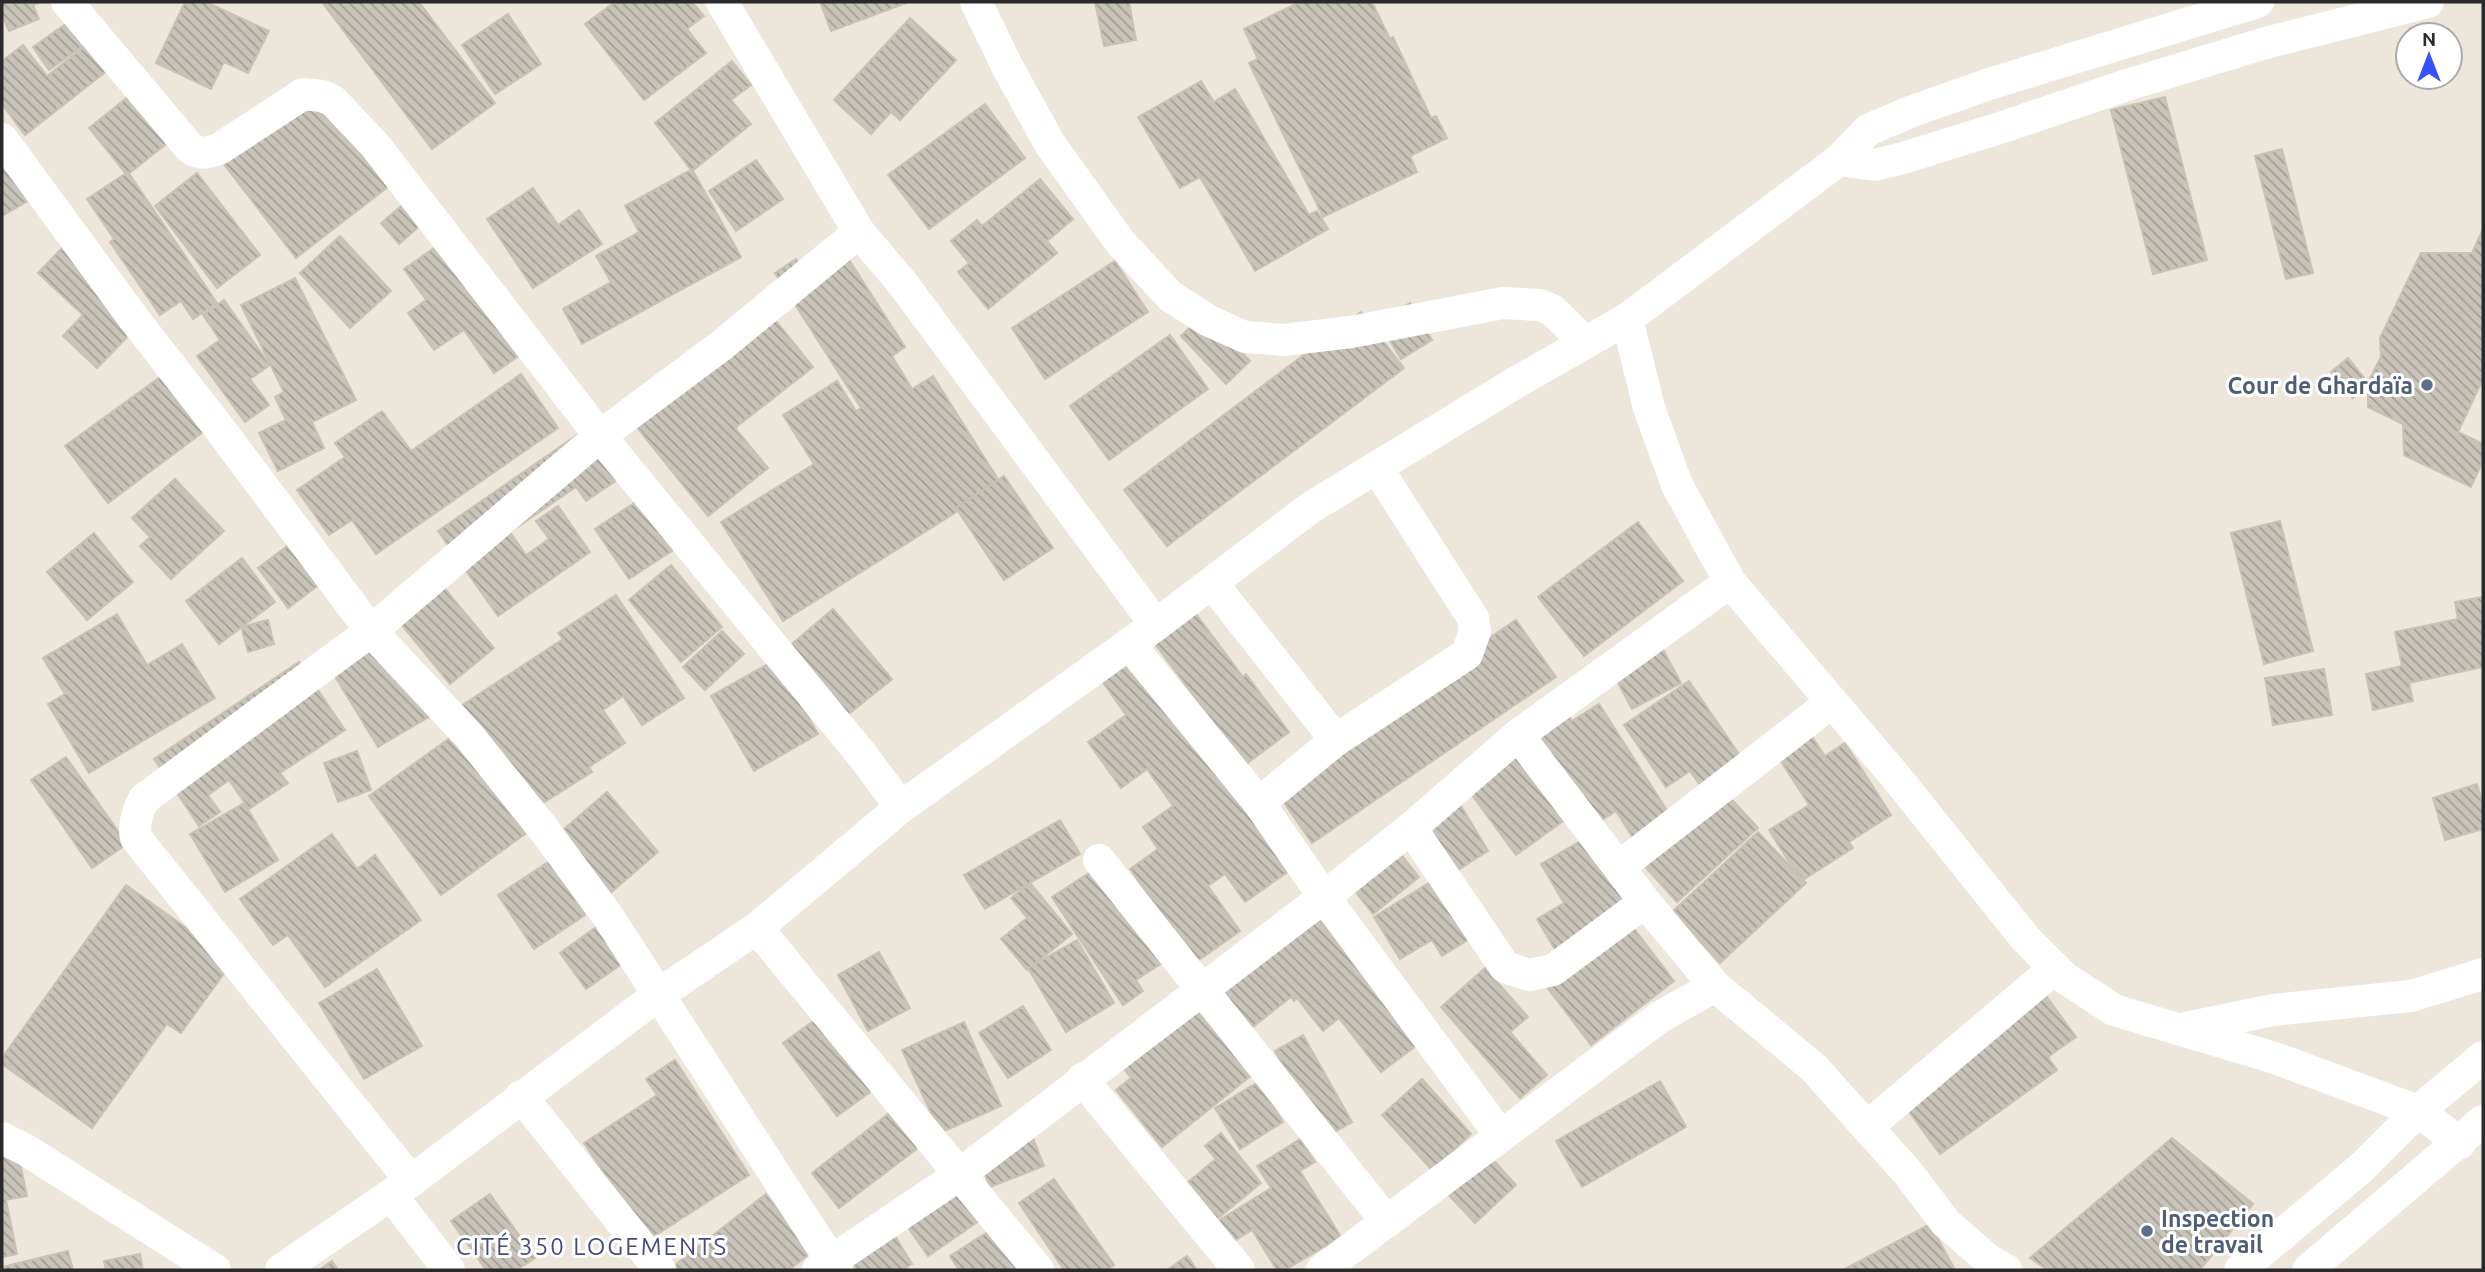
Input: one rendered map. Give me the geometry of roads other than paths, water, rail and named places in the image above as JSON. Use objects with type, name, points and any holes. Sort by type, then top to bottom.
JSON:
[{"type":"street","points":[[66,2],[196,152],[206,154],[219,149],[303,94],[322,96],[333,101],[374,144],[600,436],[862,755],[901,807]]},
{"type":"street","points":[[722,2],[859,232],[903,284],[1156,625]]},
{"type":"street","points":[[976,2],[1007,68],[1050,144],[1120,242],[1170,296],[1209,321],[1245,337],[1284,340],[1351,332],[1503,303],[1540,305],[1552,310],[1586,342]]},
{"type":"street","points":[[1839,160],[1875,165],[2269,42],[2428,2]]},
{"type":"street","points":[[281,1270],[401,1188],[658,995],[757,928],[901,807],[1129,645],[1310,508],[1627,318],[1839,160],[1868,130],[1989,84],[2254,3],[2269,42]]},
{"type":"street","points":[[2113,47],[2130,84]]},
{"type":"street","points":[[1989,84],[2003,127]]},
{"type":"street","points":[[2,139],[371,631],[469,736],[542,827],[607,915],[828,1267],[958,1175],[1324,897],[1411,828],[1518,735],[1730,582]]},
{"type":"street","points":[[449,1270],[401,1188],[136,838],[134,830],[138,810],[145,799],[371,631],[600,436],[722,345],[859,232]]},
{"type":"street","points":[[1627,318],[1649,408],[1677,485],[1730,582],[1896,777],[2025,937],[2055,968],[2114,1010],[2275,1058],[2418,1111],[2460,1143]]},
{"type":"street","points":[[1259,803],[1336,740],[1467,654],[1475,631],[1473,618],[1377,468]]},
{"type":"street","points":[[1212,583],[1336,740]]},
{"type":"street","points":[[1129,645],[1259,803],[1324,897],[1501,1136]]},
{"type":"street","points":[[1619,867],[1832,702]]},
{"type":"street","points":[[1518,735],[1645,902],[1715,986],[1814,1068],[1908,1173],[1946,1223],[1990,1262],[2006,1270]]},
{"type":"street","points":[[1411,828],[1505,967],[1529,975],[1553,970],[1645,902]]},
{"type":"street","points":[[1099,860],[1387,1222]]},
{"type":"street","points":[[757,928],[1038,1270]]},
{"type":"street","points":[[1867,1127],[2055,968]]},
{"type":"street","points":[[2181,1030],[2273,1010],[2411,996],[2483,974]]},
{"type":"street","points":[[1322,1270],[1360,1259],[1387,1222],[1660,1017],[1715,986]]},
{"type":"street","points":[[2240,1270],[2361,1168],[2418,1111],[2483,1057]]},
{"type":"street","points":[[1082,1079],[1239,1270]]},
{"type":"street","points":[[522,1096],[660,1270]]},
{"type":"street","points":[[2308,1270],[2483,1121]]},
{"type":"street","points":[[2,1138],[26,1150],[215,1270]]},
{"type":"place","name":"Cour de Ghardaïa","points":[[2427,385]]},
{"type":"place","name":"Inspection de travail","points":[[2147,1231]]},
{"type":"district","name":"CITÉ 350 LOGEMENTS","points":[[592,1246]]}]
